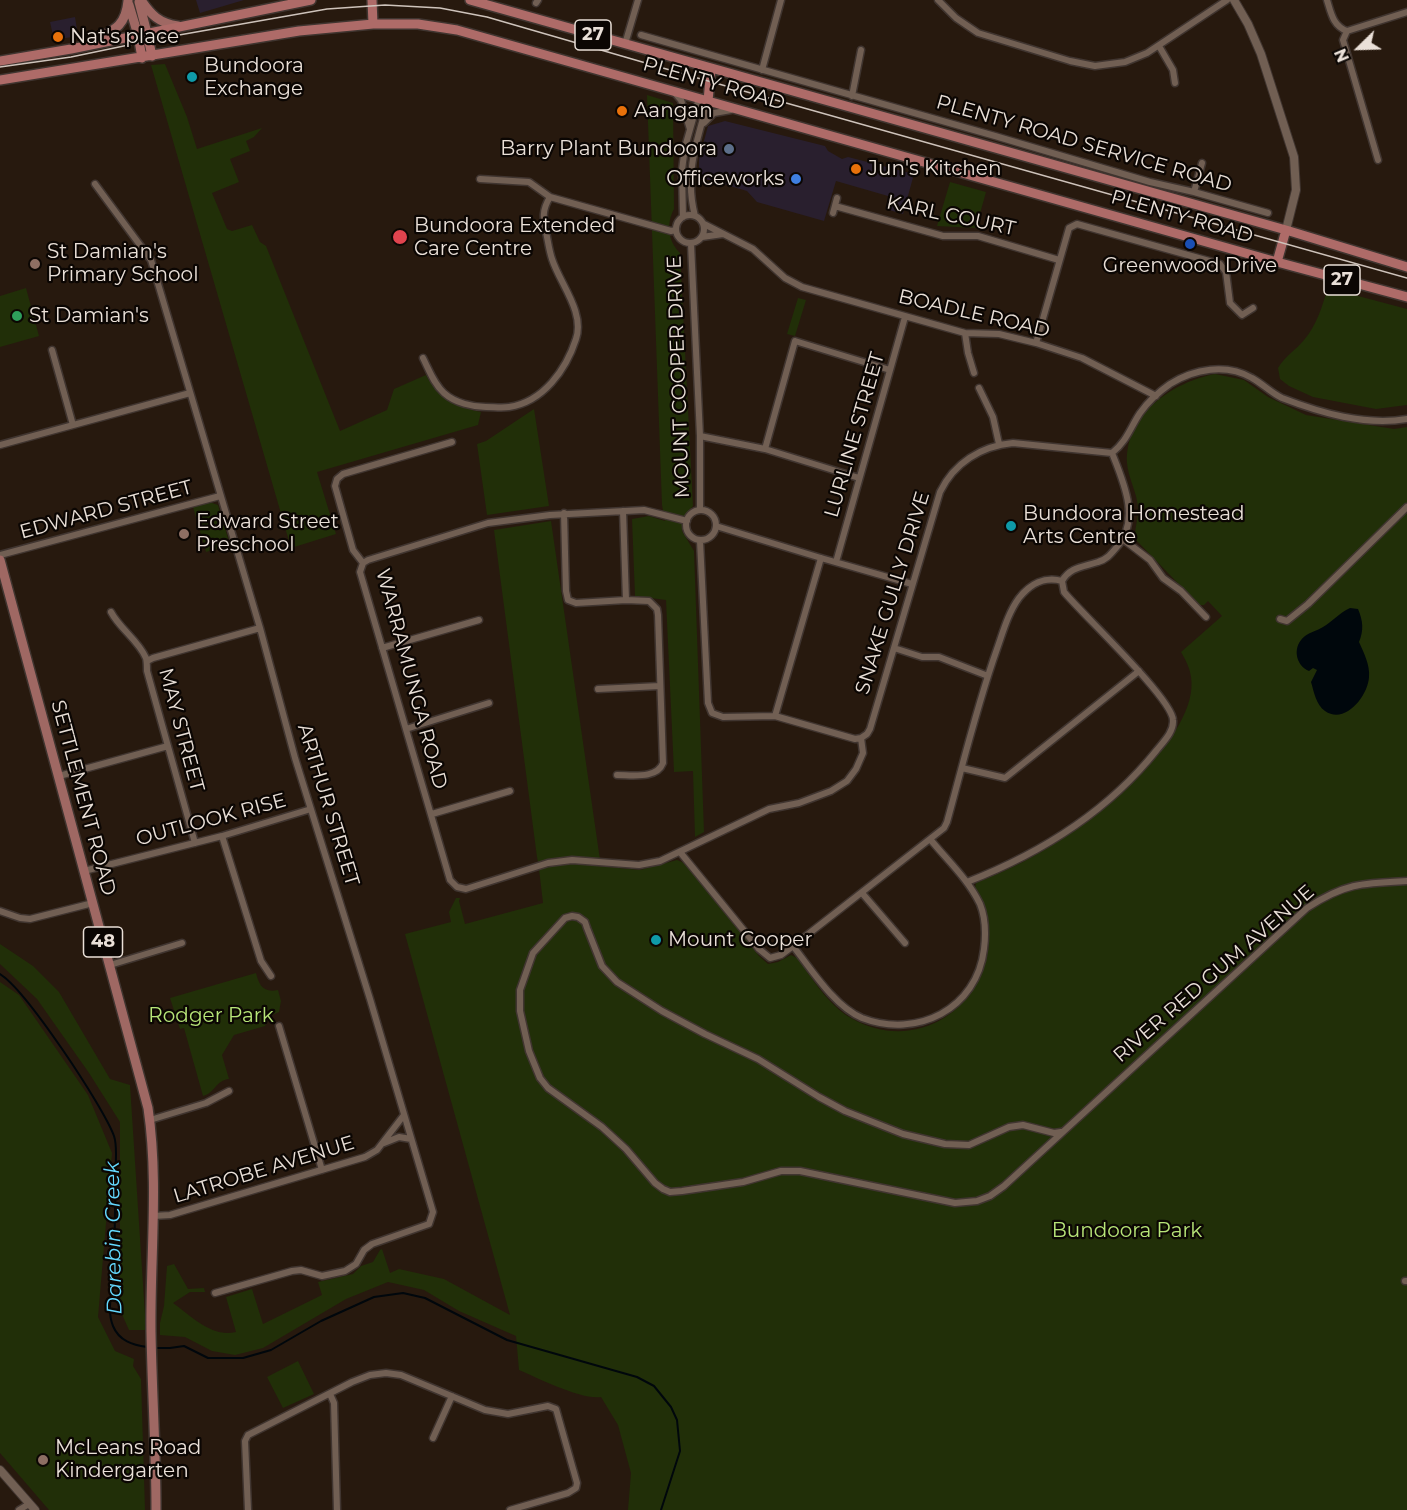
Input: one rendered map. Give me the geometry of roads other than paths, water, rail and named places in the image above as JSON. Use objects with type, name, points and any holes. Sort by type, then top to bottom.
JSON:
[{"type":"highway","points":[[0,61],[311,0]]},
{"type":"highway","points":[[372,0],[373,24]]},
{"type":"highway","name":"PLENTY ROAD","points":[[470,0],[1286,230],[1407,267]]},
{"type":"highway","name":"PLENTY ROAD","points":[[0,80],[299,31],[373,24],[418,24],[457,30],[1407,297]]},
{"type":"highway","points":[[143,34],[147,57]]},
{"type":"highway","points":[[703,100],[711,68]]},
{"type":"highway","points":[[1277,262],[1286,230]]},
{"type":"main road","points":[[140,0],[157,20],[178,27]]},
{"type":"main road","points":[[140,0],[143,34]]},
{"type":"main road","points":[[128,1],[143,34]]},
{"type":"main road","points":[[83,46],[121,24],[127,15],[128,1]]},
{"type":"main road","name":"SETTLEMENT ROAD","points":[[0,560],[150,1120],[153,1216],[151,1331],[156,1510]]},
{"type":"street","points":[[625,44],[638,0]]},
{"type":"street","points":[[762,70],[781,0]]},
{"type":"street","points":[[938,0],[956,18],[978,33],[1084,64],[1104,66],[1140,57],[1227,0]]},
{"type":"street","points":[[1234,0],[1261,54],[1294,157],[1297,173],[1296,190],[1286,230]]},
{"type":"street","points":[[1327,0],[1334,21],[1340,28],[1347,31],[1407,12]]},
{"type":"street","points":[[1347,31],[1342,40],[1378,160]]},
{"type":"street","name":"PLENTY ROAD SERVICE ROAD","points":[[641,35],[1150,182],[1268,213]]},
{"type":"street","points":[[648,51],[663,42]]},
{"type":"street","points":[[1159,46],[1173,70],[1175,83]]},
{"type":"street","points":[[852,96],[861,50]]},
{"type":"street","points":[[672,91],[682,104],[690,130]]},
{"type":"street","points":[[702,237],[704,224],[695,216],[690,170],[700,129],[703,100]]},
{"type":"street","points":[[683,217],[682,170],[690,130],[703,100]]},
{"type":"street","points":[[700,129],[714,113],[737,109]]},
{"type":"street","name":"PLENTY ROAD SERVICE ROAD","points":[[919,127],[921,116]]},
{"type":"street","points":[[1194,192],[1202,164]]},
{"type":"street","points":[[480,178],[529,182],[550,197],[671,231],[676,230]]},
{"type":"street","name":"ARTHUR STREET","points":[[95,184],[151,260],[311,809],[433,1212],[429,1224],[372,1244],[364,1250],[356,1264],[345,1271],[322,1276],[301,1270],[292,1271],[215,1293]]},
{"type":"street","points":[[423,358],[435,383],[445,394],[474,407],[515,406],[545,391],[569,357],[579,326],[577,314],[551,258],[543,212],[550,197]]},
{"type":"street","name":"KARL COURT","points":[[837,198],[834,210],[943,236],[978,236],[1059,260]]},
{"type":"street","name":"PLENTY ROAD SERVICE ROAD","points":[[1238,205],[1246,219]]},
{"type":"street","points":[[695,216],[683,217],[678,222],[676,230],[679,238],[691,244],[702,237],[723,234]]},
{"type":"street","name":"BOADLE ROAD","points":[[704,224],[753,249],[794,284],[965,333],[999,334],[1036,343],[1082,358],[1156,396]]},
{"type":"street","points":[[1036,343],[1069,228],[1077,224],[1220,264],[1226,272],[1230,303],[1242,315],[1253,308]]},
{"type":"street","name":"MOUNT COOPER DRIVE","points":[[691,244],[700,436],[700,510]]},
{"type":"street","name":"LURLINE STREET","points":[[836,562],[905,317]]},
{"type":"street","points":[[965,333],[974,374]]},
{"type":"street","points":[[765,449],[795,341],[890,370]]},
{"type":"street","points":[[52,350],[73,425]]},
{"type":"street","points":[[967,882],[998,870],[1040,848],[1081,821],[1113,795],[1150,758],[1171,732],[1174,719],[1169,708],[1139,671],[1064,592],[1062,581],[1071,570],[1106,559],[1124,540],[1128,531],[1130,505],[1112,453],[1123,444],[1141,412],[1156,396],[1169,385],[1192,372],[1215,368],[1251,377],[1279,396],[1313,410],[1369,420],[1407,419]]},
{"type":"street","points":[[979,388],[993,417],[999,444]]},
{"type":"street","points":[[0,445],[190,393]]},
{"type":"street","points":[[700,436],[765,449],[859,478]]},
{"type":"street","name":"WARRAMUNGA ROAD","points":[[452,442],[343,474],[337,479],[335,486],[353,550],[363,563],[360,572],[450,880],[457,887]]},
{"type":"street","name":"SNAKE GULLY DRIVE","points":[[457,887],[466,889],[548,864],[572,860],[639,865],[660,861],[769,809],[799,803],[831,791],[847,781],[856,769],[862,753],[861,738],[870,729],[944,483],[953,471],[969,457],[999,444],[1112,453]]},
{"type":"street","name":"EDWARD STREET","points":[[0,555],[220,496]]},
{"type":"street","points":[[1280,619],[1287,621],[1308,604],[1407,507]]},
{"type":"street","points":[[363,563],[488,523],[564,513],[644,510],[687,521]]},
{"type":"street","points":[[700,510],[711,513],[716,526],[710,538],[700,541],[689,534],[687,521],[691,514],[700,510]]},
{"type":"street","points":[[623,511],[626,600]]},
{"type":"street","points":[[564,513],[568,600],[576,603],[626,600],[650,602],[657,609],[662,766],[653,774],[617,775]]},
{"type":"street","points":[[716,526],[912,584]]},
{"type":"street","points":[[1124,540],[1150,560],[1163,578],[1181,591],[1206,617]]},
{"type":"street","points":[[700,541],[708,704],[712,713],[723,717],[775,716],[854,739],[861,738]]},
{"type":"street","points":[[775,716],[820,558]]},
{"type":"street","points":[[680,852],[759,949],[770,958],[781,955],[944,828],[988,676],[1011,611],[1019,598],[1040,580],[1062,581]]},
{"type":"street","points":[[111,612],[120,626],[139,646],[147,661],[260,628]]},
{"type":"street","points":[[382,648],[479,620]]},
{"type":"street","points":[[894,648],[922,657],[939,657],[988,676]]},
{"type":"street","name":"MAY STREET","points":[[147,661],[147,671],[195,843]]},
{"type":"street","points":[[962,768],[1005,778],[1139,671]]},
{"type":"street","points":[[598,689],[660,686]]},
{"type":"street","points":[[406,729],[489,703]]},
{"type":"street","points":[[58,776],[168,746]]},
{"type":"street","points":[[432,814],[510,791]]},
{"type":"street","name":"OUTLOOK RISE","points":[[84,871],[222,836],[311,809]]},
{"type":"street","points":[[222,836],[261,961],[271,976]]},
{"type":"street","points":[[793,946],[840,1004],[860,1017],[891,1026],[918,1024],[947,1012],[971,989],[983,958],[987,929],[980,904],[967,882],[930,839]]},
{"type":"street","name":"RIVER RED GUM AVENUE","points":[[1061,1132],[1054,1133],[1023,1125],[1008,1127],[969,1145],[945,1144],[903,1134],[845,1111],[758,1059],[662,1011],[617,982],[602,966],[585,922],[578,917],[572,916],[560,922],[538,946],[527,967],[520,990],[520,1011],[529,1051],[540,1078],[561,1099],[602,1127],[626,1149],[655,1183],[670,1192],[742,1182],[781,1171],[800,1171],[895,1192],[955,1203],[968,1203],[990,1196],[1004,1186],[1307,908],[1326,896],[1351,886],[1407,881]]},
{"type":"street","points":[[862,893],[905,943]]},
{"type":"street","points":[[0,911],[30,920],[93,903]]},
{"type":"street","points":[[110,965],[182,943]]},
{"type":"street","points":[[279,1026],[322,1170]]},
{"type":"street","points":[[150,1120],[206,1103],[229,1091]]},
{"type":"street","name":"LATROBE AVENUE","points":[[381,1145],[404,1115]]},
{"type":"street","name":"LATROBE AVENUE","points":[[153,1216],[170,1215],[365,1157],[396,1137],[411,1139]]},
{"type":"street","points":[[248,1510],[245,1441],[248,1435],[370,1375],[386,1373],[401,1375],[485,1410],[508,1414],[553,1406],[559,1413],[577,1483],[574,1490],[510,1510]]},
{"type":"street","points":[[330,1394],[334,1403],[337,1510]]},
{"type":"street","points":[[433,1438],[452,1396]]},
{"type":"street","points":[[0,1470],[32,1507],[19,1510]]},
{"type":"waterway","name":"Darebin Creek","points":[[0,974],[12,984],[45,1024],[95,1100],[114,1136],[116,1143],[115,1242],[111,1319],[113,1326],[123,1339],[147,1347]]},
{"type":"waterway","name":"Darebin Creek","points":[[153,1348],[184,1346],[208,1358],[243,1358],[271,1350],[321,1321],[374,1297],[403,1293],[425,1298],[507,1340],[637,1377],[654,1386],[671,1407],[677,1420],[680,1451],[661,1510]]},
{"type":"tram line","points":[[0,67],[71,57],[162,38],[327,9],[385,5],[440,8],[487,17],[1407,278]]},
{"type":"place","name":"Nat's place","points":[[58,37]]},
{"type":"place","name":"Bundoora Exchange","points":[[192,77]]},
{"type":"place","name":"Aangan","points":[[622,111]]},
{"type":"place","name":"Barry Plant Bundoora","points":[[729,149]]},
{"type":"place","name":"Jun's Kitchen","points":[[856,169]]},
{"type":"place","name":"Officeworks","points":[[796,179]]},
{"type":"place","name":"Bundoora Extended Care Centre","points":[[400,237]]},
{"type":"place","name":"Greenwood Drive","points":[[1190,244]]},
{"type":"place","name":"St Damian's Primary School","points":[[35,264]]},
{"type":"place","name":"St Damian's","points":[[17,316]]},
{"type":"place","name":"Bundoora Homestead Arts Centre","points":[[1011,526]]},
{"type":"place","name":"Edward Street Preschool","points":[[184,534]]},
{"type":"place","name":"Mount Cooper","points":[[656,940]]},
{"type":"place","name":"McLeans Road Kindergarten","points":[[43,1460]]},
{"type":"park label","name":"Rodger Park","points":[[211,1016]]},
{"type":"park label","name":"Bundoora Park","points":[[1127,1231]]}]
